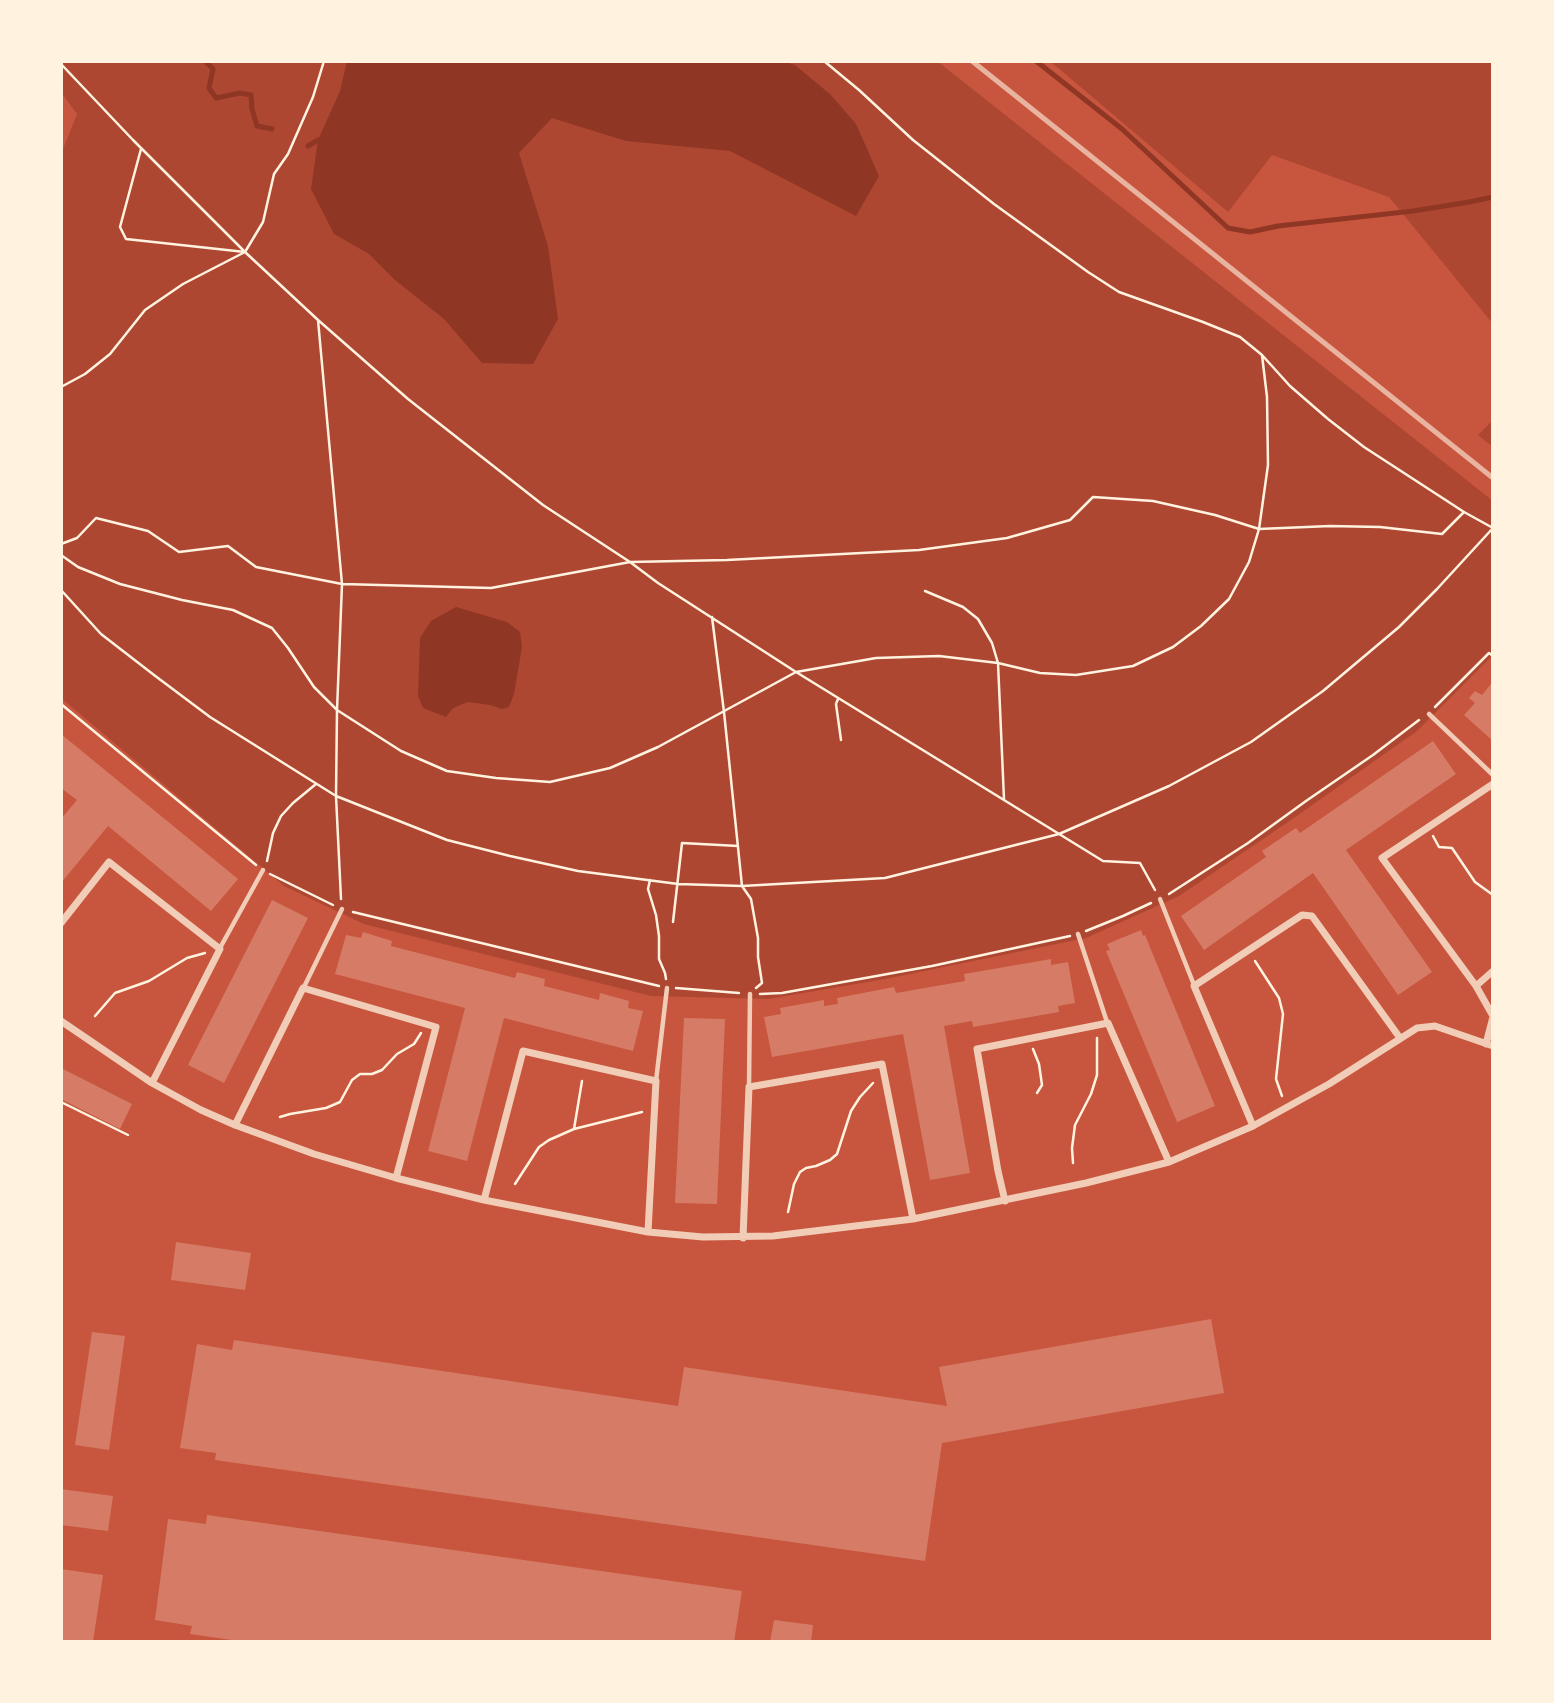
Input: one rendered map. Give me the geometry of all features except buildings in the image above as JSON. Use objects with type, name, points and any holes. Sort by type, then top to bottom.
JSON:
[{"type":"street","points":[[61,1021],[152,1083],[235,1125],[314,1154],[484,1200],[648,1232],[703,1237],[773,1236],[913,1219],[1086,1183],[1169,1162],[1253,1126],[1329,1084],[1417,1028],[1435,1026],[1489,1045],[1493,1016],[1476,986],[1382,858],[1493,784]]},
{"type":"street","points":[[61,923],[109,862],[220,949],[152,1083]]},
{"type":"street","points":[[1253,1126],[1194,986],[1302,915],[1312,916],[1400,1038]]},
{"type":"street","points":[[1476,986],[1493,971]]},
{"type":"street","points":[[235,1125],[303,988],[436,1027],[396,1178]]},
{"type":"street","points":[[1005,1201],[977,1049],[1108,1023],[1169,1162]]},
{"type":"street","points":[[484,1200],[523,1051],[656,1081],[648,1232]]},
{"type":"street","points":[[743,1238],[749,1087],[882,1064],[913,1219]]},
{"type":"lane","points":[[1429,714],[1493,775]]},
{"type":"lane","points":[[220,949],[263,870]]},
{"type":"lane","points":[[1160,899],[1194,986]]},
{"type":"lane","points":[[303,988],[342,909]]},
{"type":"lane","points":[[1078,934],[1108,1023]]},
{"type":"lane","points":[[656,1081],[667,988]]},
{"type":"lane","points":[[749,1087],[750,994]]},
{"type":"path","points":[[61,387],[85,374],[110,354],[145,310],[183,284],[245,252],[263,222],[274,174],[288,154],[313,97],[324,61]]},
{"type":"path","points":[[61,590],[100,634],[153,675],[210,717],[336,796],[447,840],[510,856],[578,871],[678,884],[743,886],[885,878],[1059,834],[1169,786],[1251,742],[1323,691],[1399,627],[1493,528],[1364,447],[1290,386],[1262,355],[1240,337],[1119,292],[1088,272],[994,204],[913,140],[824,61]]},
{"type":"path","points":[[61,64],[245,252],[318,320],[408,399],[543,505],[796,672],[1103,861],[1140,863],[1160,899]]},
{"type":"path","points":[[141,148],[120,227],[126,239],[245,252]]},
{"type":"path","points":[[318,320],[342,584],[336,796],[342,909]]},
{"type":"path","points":[[61,555],[78,568],[120,584],[233,611],[272,628],[314,687],[337,710],[401,751],[447,771],[550,782],[610,768],[658,747],[796,672],[876,658],[939,656],[998,663],[1040,673],[1076,675],[1133,666],[1173,647],[1201,626],[1229,599],[1249,562],[1259,529],[1268,465],[1267,397],[1262,355]]},
{"type":"path","points":[[61,544],[77,538],[96,518],[148,531],[179,552],[228,546],[256,566],[342,584],[491,588],[630,562],[919,550],[1007,538],[1070,520],[1093,497],[1153,501],[1215,515],[1259,529],[1380,527],[1442,534],[1464,512]]},
{"type":"path","points":[[925,591],[963,607],[978,619],[992,643],[998,663],[1004,801]]},
{"type":"path","points":[[712,617],[743,886],[751,899],[758,938],[762,983],[750,994]]},
{"type":"path","points":[[61,704],[263,870],[342,909],[667,988],[750,994],[782,993],[932,966],[1078,934],[1160,899],[1248,843],[1373,755],[1429,714],[1489,653],[1493,656]]},
{"type":"path","points":[[838,698],[836,704],[841,740]]},
{"type":"path","points":[[263,870],[269,856],[273,833],[281,816],[316,784]]},
{"type":"path","points":[[673,922],[682,844],[738,846]]},
{"type":"path","points":[[1440,847],[1452,848],[1475,882],[1493,895]]},
{"type":"path","points":[[650,880],[648,889],[656,915],[659,959],[667,988]]},
{"type":"path","points":[[95,1016],[115,993],[149,981],[187,958],[220,949]]},
{"type":"path","points":[[1248,951],[1279,998],[1283,1014],[1276,1079],[1284,1099]]},
{"type":"path","points":[[280,1118],[326,1108],[340,1102],[352,1080],[360,1074],[372,1074],[382,1070],[397,1054],[414,1044],[425,1024]]},
{"type":"path","points":[[1073,1163],[1075,1125],[1091,1094],[1097,1075],[1096,1026]]},
{"type":"path","points":[[1031,1038],[1042,1085],[1037,1093]]},
{"type":"path","points":[[788,1212],[794,1184],[800,1172],[830,1160],[837,1154],[851,1111],[872,1083],[885,1078]]},
{"type":"path","points":[[574,1129],[582,1081]]},
{"type":"path","points":[[61,1102],[128,1135]]},
{"type":"path","points":[[515,1184],[539,1147],[550,1140],[574,1129],[655,1108]]},
{"type":"shaded area","points":[[61,61],[937,61],[1493,501],[1493,655],[1417,731],[1291,820],[1179,896],[1086,938],[885,979],[768,999],[651,996],[364,924],[284,886],[61,698],[61,154],[77,114],[61,92]]},
{"type":"shaded area","points":[[347,61],[783,61],[795,65],[831,95],[856,124],[879,176],[856,216],[730,151],[626,141],[552,118],[519,153],[548,246],[558,319],[533,364],[482,363],[444,319],[395,280],[369,254],[334,234],[311,189],[318,140],[340,91]]},
{"type":"shaded area","points":[[1050,61],[1493,61],[1493,324],[1389,197],[1272,155],[1228,212]]},
{"type":"shaded area","points":[[1493,420],[1493,447],[1478,435]]},
{"type":"shaded area","points":[[456,607],[507,622],[520,632],[522,647],[514,694],[509,707],[502,709],[468,702],[453,708],[446,717],[423,708],[418,696],[420,638],[431,621]]},
{"type":"waterway","points":[[205,61],[213,69],[209,88],[216,98],[240,93],[251,95],[257,126],[272,129]]},
{"type":"waterway","points":[[1036,61],[1122,129],[1228,228],[1250,232],[1278,226],[1413,211],[1493,197]]},
{"type":"waterway","points":[[308,146],[318,140],[322,141]]},
{"type":"railway","points":[[972,61],[1493,478]]}]
